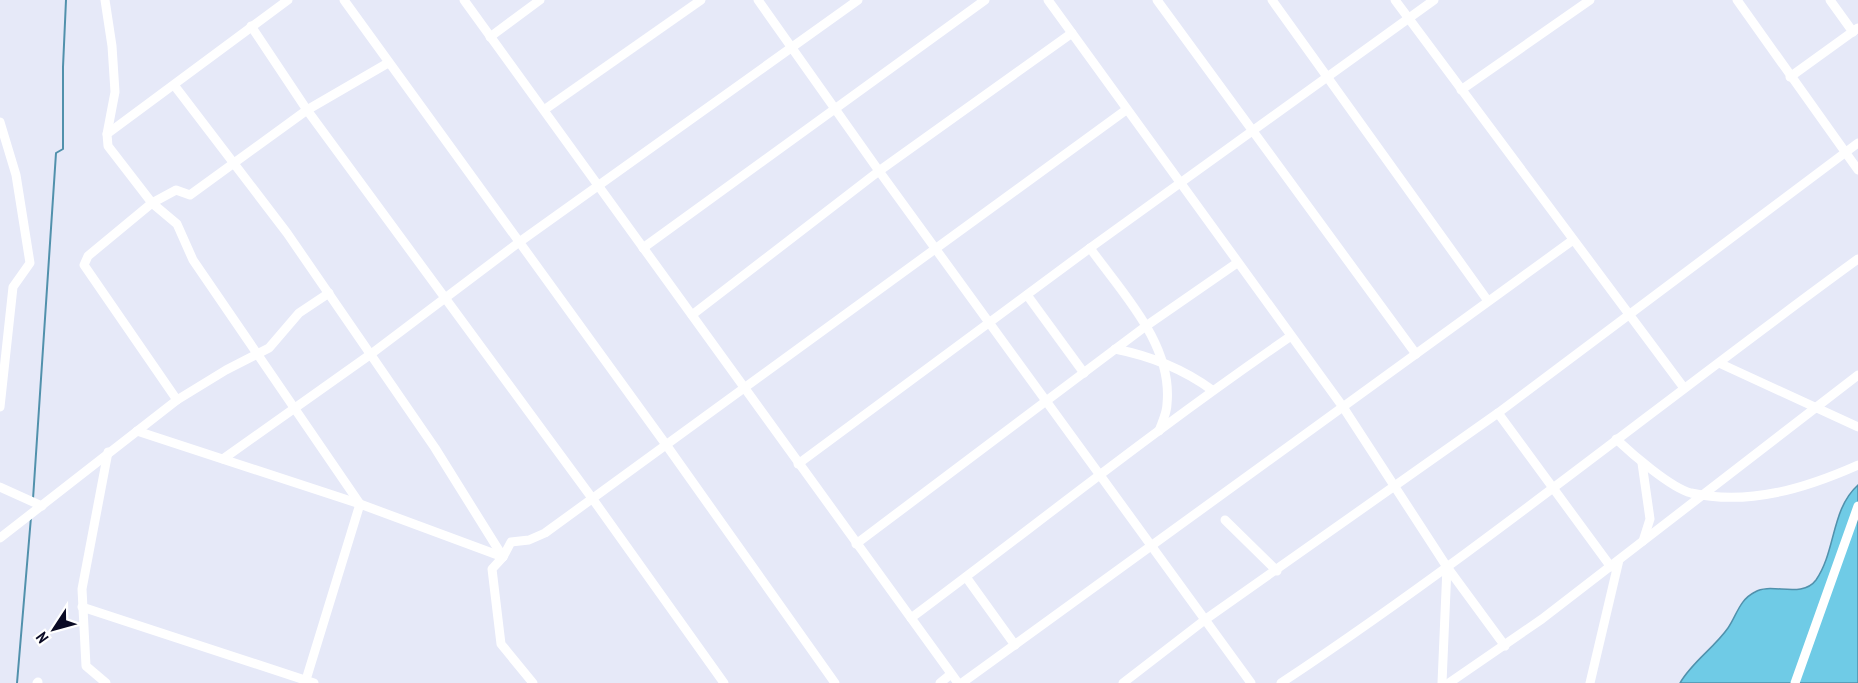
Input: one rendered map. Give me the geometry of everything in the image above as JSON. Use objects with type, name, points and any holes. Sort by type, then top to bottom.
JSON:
[{"type":"street","points":[[105,0],[116,92],[107,134],[108,146],[152,203],[177,224],[193,260],[360,504]]},
{"type":"street","points":[[107,134],[288,0]]},
{"type":"street","points":[[344,0],[667,446],[835,683]]},
{"type":"street","points":[[464,0],[958,683]]},
{"type":"street","points":[[490,37],[540,0]]},
{"type":"street","points":[[544,110],[701,0]]},
{"type":"street","points":[[758,0],[988,323],[1251,683]]},
{"type":"street","points":[[223,459],[371,354],[518,243],[794,48],[858,0]]},
{"type":"street","points":[[643,248],[984,0]]},
{"type":"street","points":[[1048,0],[1343,407],[1397,486],[1447,567],[1505,646]]},
{"type":"street","points":[[1157,0],[1416,354]]},
{"type":"street","points":[[1272,0],[1488,301]]},
{"type":"street","points":[[1395,0],[1684,388]]},
{"type":"street","points":[[798,464],[1179,183],[1434,0]]},
{"type":"street","points":[[1461,90],[1590,0]]},
{"type":"street","points":[[1737,0],[1858,170]]},
{"type":"street","points":[[1790,77],[1856,30],[1830,0]]},
{"type":"street","points":[[251,26],[307,110],[592,498],[724,683]]},
{"type":"street","points":[[692,315],[879,171],[1072,33]]},
{"type":"street","points":[[177,400],[84,265],[88,256],[152,203],[176,190],[190,195],[307,110],[388,63]]},
{"type":"street","points":[[174,85],[287,232],[371,354],[503,557]]},
{"type":"street","points":[[533,683],[501,644],[492,569],[512,542],[529,540],[545,533],[1126,110]]},
{"type":"street","points":[[0,122],[16,175],[30,263],[13,287],[0,407]]},
{"type":"street","points":[[1123,683],[1206,619],[1498,413],[1858,143]]},
{"type":"street","points":[[962,683],[1153,547],[1573,240]]},
{"type":"street","points":[[1090,248],[1146,326],[1163,362],[1167,377],[1167,406],[1159,431]]},
{"type":"street","points":[[1281,683],[1386,612],[1858,259]]},
{"type":"street","points":[[856,544],[1146,326],[1237,263]]},
{"type":"street","points":[[0,538],[177,400],[226,370],[258,356],[269,348],[299,313],[328,293]]},
{"type":"street","points":[[1027,295],[1084,373]]},
{"type":"street","points":[[911,618],[1212,390],[1291,336]]},
{"type":"street","points":[[1115,349],[1146,355],[1163,362],[1195,377],[1212,390]]},
{"type":"street","points":[[1719,363],[1858,427]]},
{"type":"street","points":[[1449,683],[1505,646],[1858,375]]},
{"type":"street","points":[[1498,413],[1553,488],[1615,563]]},
{"type":"street","points":[[137,430],[360,504],[503,557]]},
{"type":"street","points":[[1616,440],[1642,463],[1689,493],[1768,495],[1831,477],[1858,465]]},
{"type":"street","points":[[106,683],[86,666],[82,589],[108,452]]},
{"type":"street","points":[[1642,463],[1650,519],[1643,541]]},
{"type":"street","points":[[0,487],[42,506]]},
{"type":"street","points":[[82,607],[308,682],[360,504]]},
{"type":"street","points":[[1795,683],[1858,506]]},
{"type":"street","points":[[1225,520],[1277,571]]},
{"type":"street","points":[[1590,683],[1615,563]]},
{"type":"street","points":[[1442,683],[1447,567]]},
{"type":"street","points":[[966,577],[1015,645]]},
{"type":"street","points":[[940,683],[951,674]]},
{"type":"water","points":[[1858,485],[1858,683],[1680,683],[1722,635],[1742,603],[1750,595],[1762,589],[1795,590],[1810,586],[1816,580],[1827,556],[1843,506]]},
{"type":"waterway","points":[[33,499],[56,153],[63,149],[66,0]]},
{"type":"waterway","points":[[17,683],[31,517]]}]
